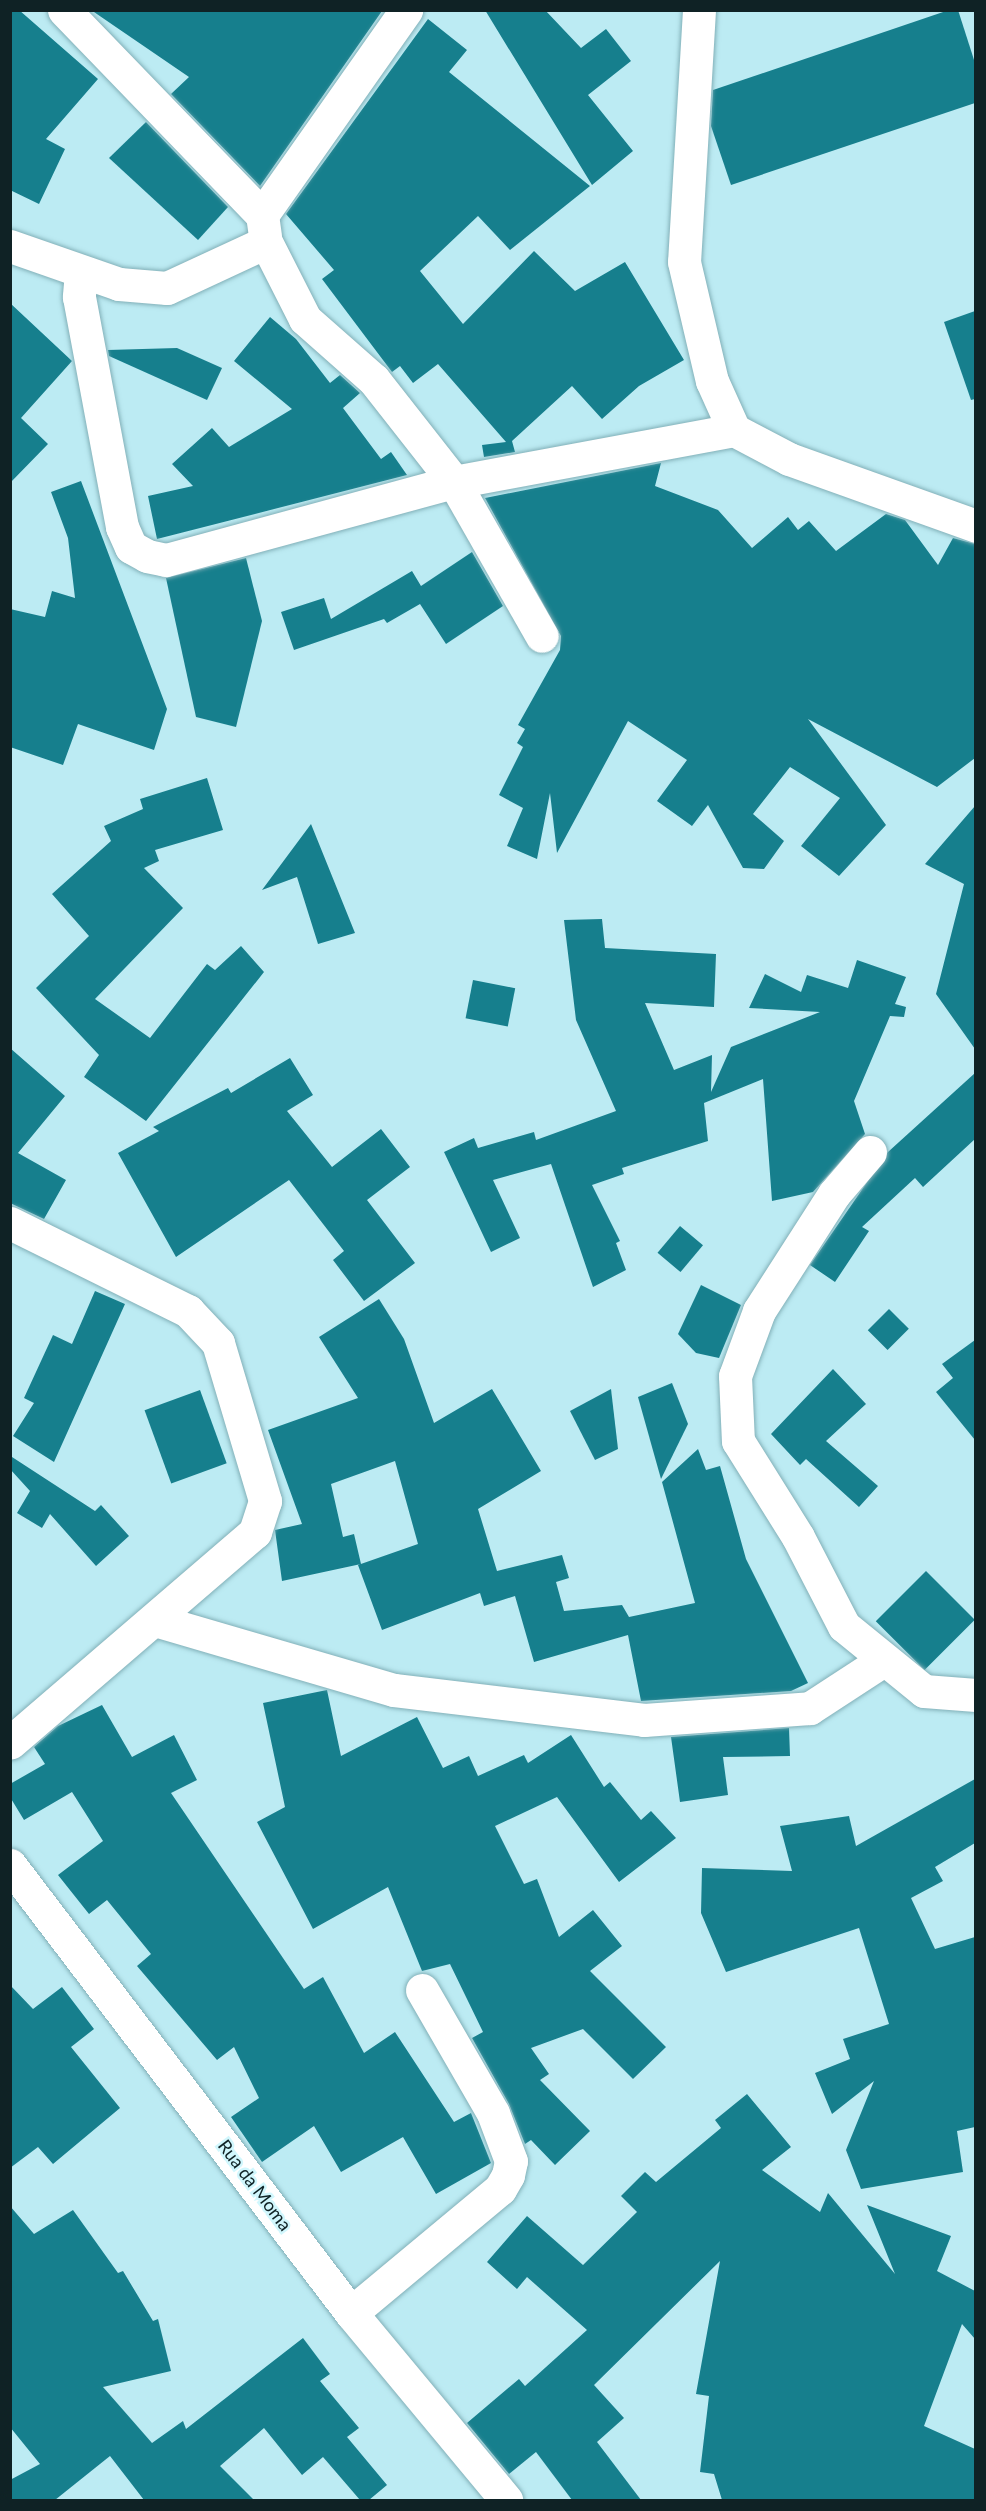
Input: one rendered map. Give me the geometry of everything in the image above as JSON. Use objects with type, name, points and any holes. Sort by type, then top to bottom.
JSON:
[{"type":"street","points":[[64,10],[264,228],[305,320],[374,380],[454,482],[542,636]]},
{"type":"street","points":[[10,246],[119,284],[167,288],[264,228],[406,10]]},
{"type":"street","points":[[699,10],[684,262],[712,381],[734,430],[789,459],[975,526]]},
{"type":"street","points":[[81,272],[79,297],[122,527],[131,546],[147,556],[165,560],[454,482],[734,430]]},
{"type":"street","points":[[870,1152],[834,1194],[759,1311],[735,1376],[738,1441],[798,1537],[844,1626],[882,1661],[924,1691],[975,1695]]},
{"type":"street","points":[[10,1223],[188,1311],[218,1343],[265,1501],[255,1532],[158,1620],[29,1722],[10,1743]]},
{"type":"street","points":[[158,1620],[394,1690],[644,1720],[810,1708],[882,1661]]},
{"type":"street","name":"Rua da Moma","points":[[10,1865],[351,2313],[506,2500]]},
{"type":"street","points":[[351,2313],[500,2190],[508,2175],[511,2161],[493,2113],[422,1990]]},
{"type":"building","points":[[10,10],[19,10],[98,79],[46,139],[65,149],[39,204],[10,190]]},
{"type":"building","points":[[91,10],[382,11],[260,186],[171,94],[189,77]]},
{"type":"building","points":[[485,10],[545,10],[581,48],[606,29],[631,61],[588,95],[633,151],[592,185]]},
{"type":"building","points":[[949,10],[958,10],[975,63],[975,103],[731,185],[711,126],[713,90]]},
{"type":"building","points":[[428,19],[467,50],[449,72],[590,186],[510,250],[478,216],[420,271],[463,324],[534,251],[575,291],[625,262],[684,360],[639,386],[602,419],[572,386],[512,441],[515,452],[484,457],[482,445],[506,442],[438,364],[413,383],[400,366],[392,372],[322,279],[334,270],[286,214]]},
{"type":"building","points":[[146,122],[228,207],[198,240],[109,158]]},
{"type":"building","points":[[10,303],[72,361],[21,418],[48,444],[10,483]]},
{"type":"building","points":[[975,311],[975,399],[971,400],[944,322]]},
{"type":"building","points":[[270,317],[296,339],[330,383],[340,375],[360,393],[343,408],[381,459],[391,452],[407,475],[157,539],[148,496],[193,486],[172,464],[212,428],[229,447],[292,409],[234,361]]},
{"type":"building","points":[[177,348],[222,368],[207,400],[109,356],[108,350]]},
{"type":"building","points":[[661,463],[655,486],[718,510],[752,548],[788,517],[798,530],[809,521],[836,551],[886,514],[905,520],[938,565],[953,538],[975,544],[975,758],[937,787],[808,719],[886,825],[839,876],[801,846],[840,798],[790,767],[753,814],[784,841],[764,869],[743,868],[708,805],[692,826],[657,801],[687,760],[628,721],[557,853],[550,793],[537,859],[507,846],[523,808],[499,795],[523,747],[517,743],[525,729],[518,725],[560,650],[561,636],[485,498]]},
{"type":"building","points":[[81,481],[167,709],[154,750],[78,724],[63,765],[10,747],[10,609],[45,617],[52,591],[75,598],[68,538],[51,492]]},
{"type":"building","points":[[472,552],[503,606],[446,644],[420,604],[387,623],[384,619],[294,650],[281,612],[324,598],[331,619],[412,571],[421,586]]},
{"type":"building","points":[[246,558],[262,621],[236,727],[196,717],[166,578]]},
{"type":"building","points":[[207,778],[223,830],[155,850],[159,861],[144,868],[183,908],[95,999],[150,1038],[207,964],[215,970],[241,946],[264,972],[146,1121],[84,1077],[99,1055],[36,988],[89,936],[52,894],[111,841],[104,826],[143,809],[140,799]]},
{"type":"building","points":[[975,806],[975,1049],[936,994],[964,884],[925,864]]},
{"type":"building","points":[[311,824],[355,933],[318,944],[297,877],[262,890]]},
{"type":"building","points":[[602,919],[605,948],[716,954],[714,1007],[645,1003],[674,1070],[712,1055],[711,1092],[731,1047],[820,1012],[749,1008],[765,974],[801,992],[807,975],[848,988],[857,960],[906,977],[895,1004],[906,1007],[904,1017],[890,1016],[854,1101],[865,1134],[813,1192],[772,1201],[763,1079],[704,1103],[708,1141],[622,1168],[624,1174],[592,1185],[620,1241],[616,1243],[626,1270],[593,1287],[551,1164],[493,1180],[520,1238],[491,1252],[444,1152],[474,1138],[478,1148],[534,1132],[536,1140],[616,1111],[576,1020],[564,920]]},
{"type":"building","points":[[473,980],[515,988],[508,1026],[466,1018]]},
{"type":"building","points":[[10,1048],[65,1096],[18,1153],[66,1180],[44,1219],[10,1203]]},
{"type":"building","points":[[290,1058],[313,1095],[287,1111],[332,1167],[381,1129],[410,1167],[367,1200],[415,1263],[364,1301],[333,1260],[344,1251],[289,1180],[176,1257],[118,1153],[159,1131],[153,1127],[228,1088],[231,1093]]},
{"type":"building","points":[[975,1073],[975,1139],[923,1187],[915,1178],[862,1227],[869,1231],[835,1282],[810,1265],[888,1152]]},
{"type":"building","points":[[680,1226],[703,1245],[680,1272],[658,1253]]},
{"type":"building","points":[[701,1285],[741,1305],[719,1358],[696,1353],[678,1334]]},
{"type":"building","points":[[95,1291],[125,1304],[54,1462],[13,1436],[34,1403],[24,1398],[53,1335],[72,1344]]},
{"type":"building","points":[[379,1299],[404,1339],[434,1423],[492,1389],[541,1471],[478,1509],[497,1571],[562,1555],[569,1578],[556,1582],[564,1611],[622,1605],[629,1617],[695,1603],[662,1482],[698,1449],[706,1470],[720,1466],[746,1559],[808,1683],[791,1691],[641,1701],[628,1635],[534,1662],[515,1596],[484,1606],[480,1593],[382,1630],[358,1565],[361,1564],[282,1581],[275,1530],[302,1524],[268,1430],[358,1398],[319,1337]],"holes":[[[395,1461],[418,1544],[361,1564],[354,1534],[343,1537],[331,1484]]]},
{"type":"building","points":[[889,1309],[909,1329],[888,1350],[868,1330]]},
{"type":"building","points":[[975,1340],[975,1440],[936,1392],[953,1378],[942,1364]]},
{"type":"building","points":[[833,1369],[866,1404],[826,1441],[878,1486],[859,1507],[806,1459],[800,1465],[771,1434]]},
{"type":"building","points":[[672,1383],[688,1424],[661,1479],[638,1397]]},
{"type":"building","points":[[611,1389],[618,1449],[595,1460],[570,1411]]},
{"type":"building","points":[[200,1390],[227,1463],[171,1483],[145,1410]]},
{"type":"building","points":[[12,1457],[95,1511],[101,1505],[129,1536],[96,1566],[50,1514],[42,1528],[17,1513],[30,1491],[10,1469]]},
{"type":"building","points":[[926,1571],[975,1620],[925,1670],[876,1621]]},
{"type":"building","points":[[327,1690],[341,1756],[417,1717],[443,1768],[469,1756],[478,1776],[524,1755],[528,1763],[571,1735],[604,1787],[610,1782],[641,1820],[651,1811],[676,1838],[619,1882],[557,1797],[495,1826],[524,1884],[537,1879],[559,1937],[593,1910],[622,1946],[590,1971],[666,2047],[633,2079],[583,2029],[531,2048],[549,2074],[540,2080],[590,2131],[555,2165],[531,2140],[525,2144],[509,2104],[472,2038],[483,2032],[450,1964],[422,1971],[388,1887],[313,1929],[257,1822],[285,1807],[263,1703]]},
{"type":"building","points":[[102,1705],[132,1757],[174,1735],[197,1780],[171,1793],[304,1989],[323,1977],[364,2053],[395,2032],[454,2122],[471,2113],[491,2163],[436,2194],[403,2137],[341,2172],[314,2126],[262,2162],[231,2117],[259,2098],[234,2047],[217,2060],[137,1966],[151,1954],[107,1900],[89,1914],[58,1875],[103,1841],[72,1792],[24,1820],[10,1797],[10,1784],[45,1764],[34,1747],[58,1726]]},
{"type":"building","points":[[789,1728],[790,1756],[723,1757],[728,1795],[680,1802],[671,1737]]},
{"type":"building","points":[[975,1779],[975,1843],[935,1867],[943,1881],[911,1898],[935,1949],[975,1937],[975,2127],[957,2131],[963,2172],[861,2189],[846,2150],[874,2081],[832,2114],[815,2073],[850,2059],[843,2039],[889,2024],[859,1928],[726,1972],[701,1913],[702,1868],[792,1871],[780,1826],[849,1816],[856,1846]]},
{"type":"building","points":[[10,1985],[33,2009],[62,1987],[94,2029],[71,2047],[120,2108],[53,2164],[38,2147],[10,2168]]},
{"type":"building","points":[[747,2094],[791,2147],[762,2170],[820,2212],[828,2193],[895,2274],[867,2205],[951,2236],[937,2271],[975,2291],[975,2339],[962,2324],[924,2426],[975,2449],[975,2500],[722,2500],[714,2474],[700,2472],[709,2396],[696,2394],[720,2261],[594,2385],[624,2418],[597,2442],[641,2500],[572,2500],[536,2452],[509,2474],[467,2423],[519,2379],[525,2386],[587,2330],[527,2277],[517,2289],[487,2262],[527,2216],[583,2265],[637,2212],[621,2196],[645,2172],[656,2182],[721,2128],[715,2120]]},
{"type":"building","points":[[10,2206],[34,2234],[73,2210],[118,2273],[123,2271],[153,2321],[158,2319],[171,2371],[103,2387],[152,2443],[183,2421],[186,2429],[303,2338],[330,2374],[320,2381],[359,2428],[347,2437],[387,2485],[369,2500],[360,2500],[323,2457],[302,2475],[264,2428],[220,2466],[254,2500],[144,2500],[110,2456],[55,2500],[10,2500],[10,2480],[40,2464],[10,2427]]}]
